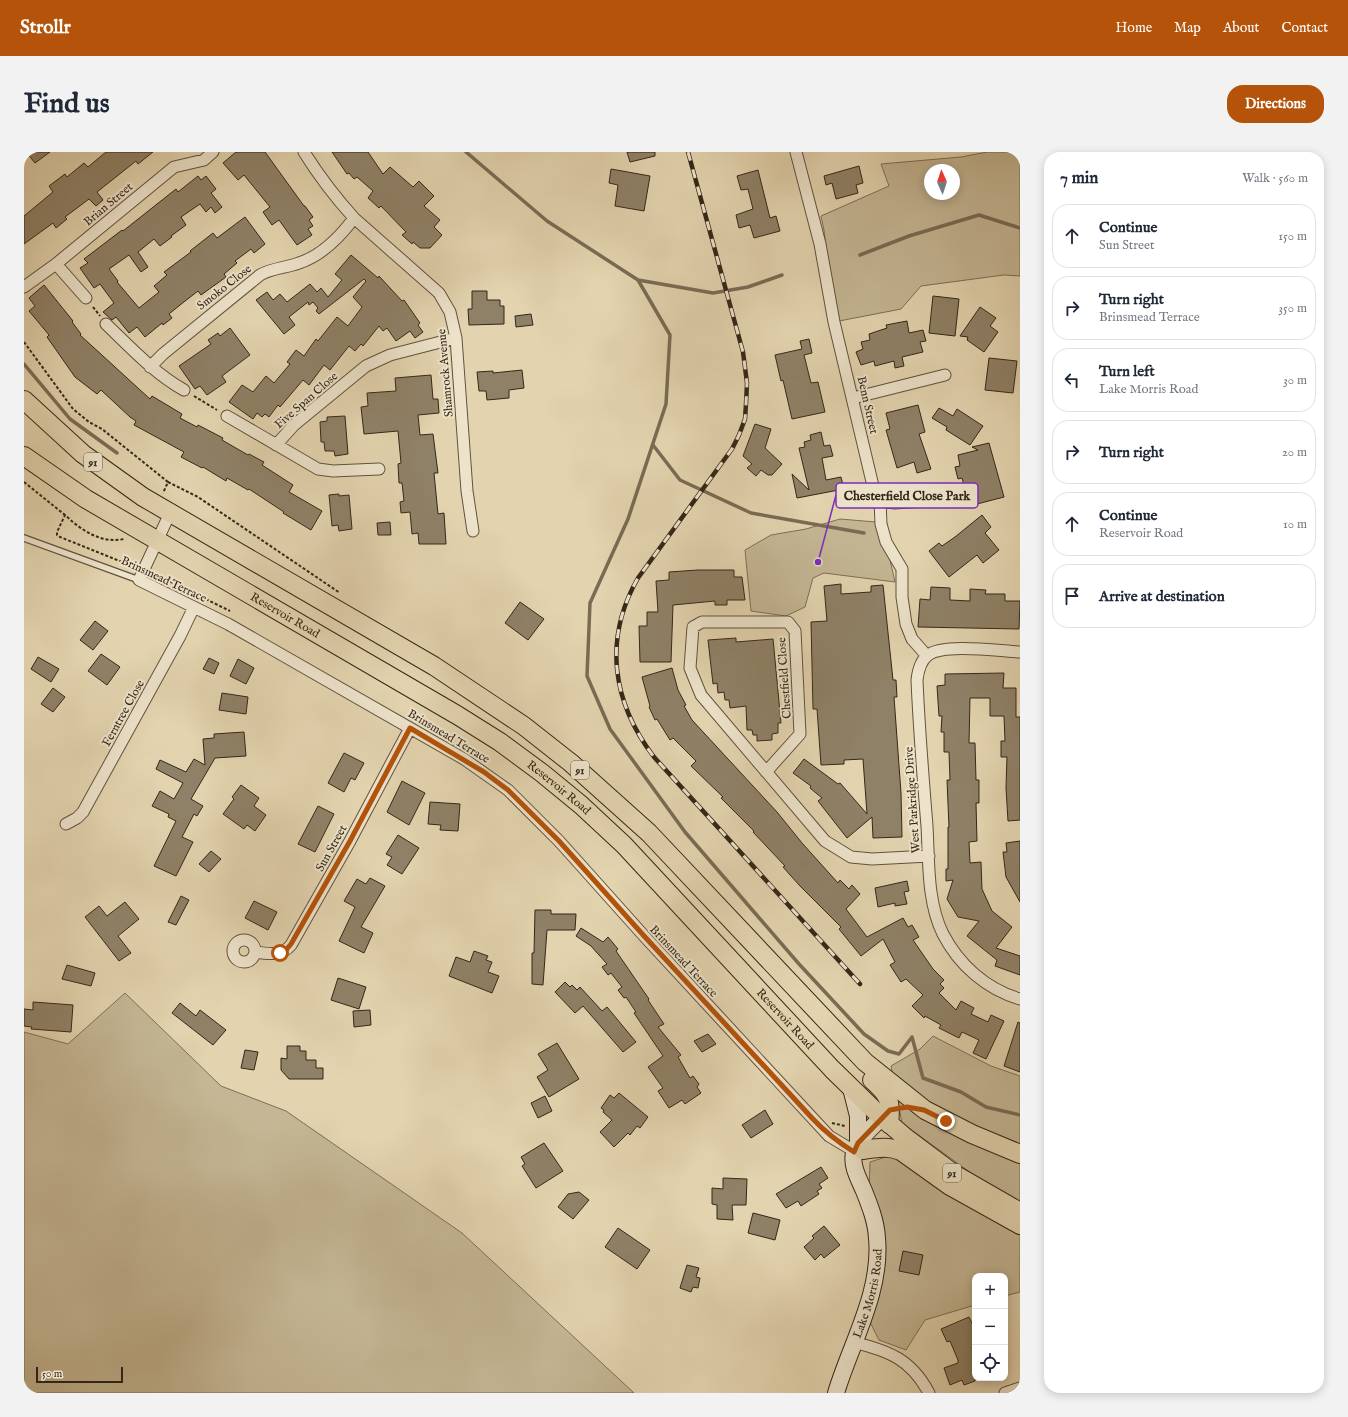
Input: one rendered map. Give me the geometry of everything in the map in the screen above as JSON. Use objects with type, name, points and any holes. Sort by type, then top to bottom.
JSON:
[{"type":"main road","name":"91","points":[[24,400],[56,431],[100,468],[170,513],[434,666],[524,726],[571,762],[649,833],[865,1062],[924,1110],[972,1134],[1020,1154]]},
{"type":"main road","name":"Reservoir Road","points":[[24,456],[86,498],[157,541],[457,715],[500,742],[542,773],[581,805],[624,845],[851,1088],[954,1174],[1020,1212]]},
{"type":"main road","points":[[738,928],[768,972],[853,1063],[885,1091],[890,1104],[887,1117]]},
{"type":"main road","points":[[887,1117],[907,1107],[924,1110]]},
{"type":"main road","points":[[859,1150],[882,1147],[901,1151],[950,1186],[1020,1225]]},
{"type":"street","name":"Brian Street","points":[[24,287],[56,264],[174,167],[204,160],[213,152]]},
{"type":"street","name":"Shamrock Avenue","points":[[304,152],[320,178],[354,218],[439,293],[450,312],[456,338],[472,531]]},
{"type":"street","name":"Benn Street","points":[[796,152],[820,244],[834,322],[873,486],[880,501],[881,524],[886,542],[902,569],[902,597],[906,624],[912,639],[927,656]]},
{"type":"street","name":"Smoko Close","points":[[150,367],[163,354],[260,274],[298,264],[312,258],[334,242],[354,218]]},
{"type":"street","points":[[56,264],[86,298]]},
{"type":"street","points":[[106,324],[150,367],[166,380],[184,390]]},
{"type":"street","name":"Five Span Close","points":[[379,469],[333,471],[318,469],[276,445],[294,425],[366,366],[390,356],[456,338]]},
{"type":"street","points":[[853,398],[945,375]]},
{"type":"street","points":[[227,416],[276,445]]},
{"type":"street","points":[[880,501],[895,503],[937,500]]},
{"type":"street","points":[[139,580],[170,513]]},
{"type":"street","name":"Brinsmead Terrace","points":[[139,580],[228,624],[410,728],[479,769],[508,790],[559,841],[650,943],[829,1136],[859,1150]]},
{"type":"street","name":"Ferntree Close","points":[[66,824],[77,818],[83,812],[180,636],[194,607]]},
{"type":"street","name":"Chestfield Close","points":[[766,772],[800,734],[795,631],[788,622],[702,622],[693,627],[690,668],[701,695],[766,772],[825,841],[851,857],[872,859],[929,856]]},
{"type":"street","points":[[927,656],[935,651],[944,649],[1020,652]]},
{"type":"street","name":"West Parkridge Drive","points":[[927,656],[921,662],[917,680],[929,856],[936,915],[943,934],[951,948],[974,974],[990,986],[1020,999]]},
{"type":"street","name":"Sun Street","points":[[255,952],[280,953],[286,950],[291,944],[350,841],[410,728]]},
{"type":"street","name":"Lake Morris Road","points":[[836,1393],[867,1306],[876,1263],[877,1238],[874,1218],[854,1167],[859,1150],[858,1116],[851,1088]]},
{"type":"street","points":[[859,1150],[887,1117]]},
{"type":"street","points":[[853,1342],[883,1350],[906,1363],[917,1372],[929,1393]]},
{"type":"street","points":[[1005,1393],[1020,1388]]},
{"type":"lane","name":"Brinsmead Terrace","points":[[24,538],[139,580]]},
{"type":"path","points":[[86,298],[106,324]]},
{"type":"path","points":[[24,342],[73,408],[89,422],[102,429],[168,482],[198,497],[341,594]]},
{"type":"path","points":[[184,390],[227,416]]},
{"type":"path","points":[[24,482],[75,525],[100,538],[114,541],[124,539]]},
{"type":"path","points":[[163,494],[168,482]]},
{"type":"path","points":[[65,515],[57,535],[122,562]]},
{"type":"path","points":[[161,577],[210,600],[235,614]]},
{"type":"path","points":[[828,1121],[844,1126],[846,1129]]},
{"type":"shaded area","points":[[987,152],[1020,152],[1020,276],[1004,275],[921,286],[901,309],[834,322],[824,230],[821,216],[889,186],[881,164],[961,157]]},
{"type":"shaded area","points":[[840,519],[876,522],[888,551],[895,582],[824,573],[813,578],[805,607],[786,616],[751,611],[745,550],[771,535],[806,529]]},
{"type":"shaded area","points":[[125,993],[221,1086],[286,1111],[462,1233],[634,1393],[24,1393],[24,1032],[68,1044]]},
{"type":"shaded area","points":[[933,1036],[991,1066],[1020,1076],[1020,1204],[1007,1199],[902,1123],[891,1066],[920,1049]]},
{"type":"shaded area","points":[[892,1155],[1020,1232],[1020,1292],[1008,1295],[1008,1273],[972,1273],[972,1306],[925,1320],[906,1350],[879,1340],[868,1318],[881,1279],[869,1194],[870,1162]]},
{"type":"building","points":[[26,152],[50,152],[35,163]]},
{"type":"building","points":[[106,152],[153,152],[138,164],[136,161],[97,192],[103,200],[96,206],[89,199],[65,217],[67,219],[56,228],[53,223],[24,244],[24,216],[53,192],[49,186],[65,174],[67,177],[84,163],[88,167]]},
{"type":"building","points":[[236,152],[265,152],[313,217],[309,220],[313,226],[308,229],[312,235],[297,245],[279,220],[272,225],[263,212],[270,207],[244,175],[238,180],[223,163]]},
{"type":"building","points":[[332,152],[368,152],[383,174],[390,167],[413,187],[419,181],[434,196],[424,206],[440,220],[434,227],[442,235],[430,248],[420,248],[413,242],[412,244],[402,235],[406,232],[381,206],[379,208],[368,198],[373,191],[357,177],[354,179],[349,173],[347,174]]},
{"type":"building","points":[[627,152],[655,152],[655,156],[630,162]]},
{"type":"building","points":[[859,166],[863,183],[856,185],[858,193],[836,199],[832,183],[826,185],[824,176]]},
{"type":"building","points":[[611,169],[650,176],[644,211],[615,206],[618,185],[609,183]]},
{"type":"building","points":[[758,170],[770,218],[776,216],[780,231],[754,238],[750,225],[739,228],[736,215],[753,209],[748,189],[741,190],[737,176]]},
{"type":"building","points":[[198,176],[201,180],[206,176],[216,189],[211,193],[222,207],[215,213],[211,207],[206,212],[200,204],[181,217],[186,225],[171,236],[172,237],[160,246],[154,239],[138,252],[148,267],[141,272],[129,255],[109,269],[118,281],[117,282],[139,308],[159,292],[154,286],[167,275],[164,272],[213,233],[217,238],[245,217],[265,244],[254,253],[251,249],[235,261],[237,263],[224,274],[226,277],[201,295],[198,291],[169,314],[172,318],[163,325],[162,323],[145,337],[137,327],[129,333],[116,317],[112,320],[103,312],[114,303],[100,284],[94,288],[80,268],[88,263],[84,259],[122,230],[123,231],[176,189],[178,192]]},
{"type":"building","points":[[351,255],[378,278],[379,276],[402,301],[404,300],[420,323],[418,325],[423,332],[415,338],[410,331],[396,341],[387,328],[383,331],[379,326],[363,346],[361,344],[355,351],[349,346],[330,370],[324,365],[309,385],[303,380],[280,407],[278,405],[269,417],[265,414],[262,417],[257,413],[253,419],[229,402],[242,385],[253,392],[266,376],[274,383],[290,364],[287,362],[296,350],[304,356],[316,339],[318,341],[337,317],[348,326],[362,307],[353,297],[366,281],[364,279],[319,314],[316,311],[318,308],[313,302],[309,305],[308,302],[289,317],[295,325],[284,334],[256,300],[267,292],[273,300],[280,294],[287,302],[310,284],[317,292],[321,288],[328,297],[342,280],[335,274]]},
{"type":"building","points":[[44,285],[73,321],[72,322],[81,334],[80,335],[150,399],[152,396],[182,414],[180,418],[197,427],[198,425],[223,438],[222,440],[248,455],[249,454],[264,462],[262,465],[293,485],[289,492],[322,511],[311,530],[283,513],[284,512],[249,489],[248,490],[227,478],[226,481],[203,467],[202,468],[181,457],[184,452],[134,425],[136,421],[101,390],[97,394],[75,377],[47,337],[49,335],[29,311],[35,306],[29,298]]},
{"type":"building","points":[[472,291],[487,291],[487,300],[500,300],[500,306],[504,306],[504,324],[469,325],[468,309],[472,309]]},
{"type":"building","points":[[933,296],[959,299],[955,336],[929,333]]},
{"type":"building","points":[[980,307],[996,318],[990,326],[998,332],[984,352],[967,340],[968,337],[960,336]]},
{"type":"building","points":[[531,314],[533,325],[516,327],[515,316]]},
{"type":"building","points":[[907,321],[909,333],[923,330],[926,341],[920,342],[923,352],[902,357],[904,366],[895,368],[894,361],[875,366],[874,361],[861,365],[856,352],[863,349],[861,342],[870,340],[869,334],[887,328],[886,325]]},
{"type":"building","points":[[230,328],[250,355],[222,376],[226,382],[207,395],[200,386],[195,389],[179,366],[211,344],[208,340],[218,333],[220,336]]},
{"type":"building","points":[[809,339],[812,353],[804,355],[811,383],[818,382],[825,412],[792,419],[783,380],[781,381],[775,355],[802,349],[800,341]]},
{"type":"building","points":[[989,358],[1017,361],[1013,393],[985,390]]},
{"type":"building","points":[[522,370],[524,388],[509,390],[509,398],[487,400],[486,391],[479,391],[477,372],[493,371],[493,373]]},
{"type":"building","points":[[431,375],[433,399],[438,399],[439,413],[418,415],[420,435],[433,434],[438,473],[434,473],[438,514],[444,513],[446,544],[419,544],[418,533],[412,534],[410,512],[401,513],[400,502],[404,501],[402,483],[399,483],[398,464],[401,463],[398,431],[364,434],[361,407],[368,406],[367,393],[396,391],[395,378]]},
{"type":"building","points":[[918,405],[925,432],[919,434],[931,469],[917,473],[914,462],[897,468],[886,430],[890,429],[886,413]]},
{"type":"building","points":[[939,408],[953,416],[957,409],[983,426],[970,445],[946,430],[947,427],[932,418]]},
{"type":"building","points":[[345,416],[348,454],[335,456],[334,451],[325,451],[324,442],[321,442],[320,422],[327,421],[327,417]]},
{"type":"building","points":[[755,424],[771,429],[765,448],[782,464],[772,475],[768,475],[761,470],[756,476],[747,468],[752,464],[743,456]]},
{"type":"building","points":[[821,432],[824,446],[830,445],[833,456],[822,458],[826,480],[841,477],[844,489],[797,498],[792,474],[809,490],[799,448],[805,447],[804,442],[811,440],[810,435]]},
{"type":"building","points":[[989,443],[1004,497],[977,504],[974,491],[966,493],[962,478],[958,479],[955,467],[960,466],[958,455],[978,450],[972,447]]},
{"type":"building","points":[[339,494],[339,496],[349,495],[352,529],[339,531],[338,525],[332,526],[329,495]]},
{"type":"building","points":[[982,515],[991,527],[985,533],[999,550],[983,563],[977,555],[949,577],[929,551],[939,543],[942,546]]},
{"type":"building","points":[[390,522],[391,535],[378,535],[377,523]]},
{"type":"building","points":[[734,570],[734,577],[742,577],[745,600],[727,600],[727,605],[715,605],[715,601],[673,605],[671,662],[640,662],[639,626],[647,626],[647,612],[658,612],[656,581],[669,580],[669,572]]},
{"type":"building","points":[[841,584],[841,594],[871,592],[871,586],[883,585],[893,680],[896,680],[897,697],[894,697],[901,793],[902,837],[873,838],[872,817],[847,838],[818,801],[822,798],[810,788],[811,786],[793,773],[804,759],[838,784],[840,783],[867,814],[863,759],[844,760],[844,764],[821,765],[817,709],[813,709],[811,622],[827,621],[824,586]]},
{"type":"building","points":[[931,587],[950,588],[950,600],[970,601],[970,589],[986,590],[985,594],[1005,594],[1005,601],[1020,601],[1019,629],[918,627],[920,599],[930,600]]},
{"type":"building","points":[[520,602],[544,619],[528,640],[505,623]]},
{"type":"building","points":[[95,621],[108,631],[93,650],[80,640]]},
{"type":"building","points":[[736,638],[736,642],[773,639],[781,723],[778,723],[778,733],[772,734],[772,740],[757,741],[757,735],[753,735],[752,730],[747,730],[746,706],[730,708],[729,700],[725,700],[724,692],[718,693],[717,683],[713,684],[708,640]]},
{"type":"building","points":[[101,654],[120,667],[107,685],[88,671]]},
{"type":"building","points":[[38,657],[59,669],[51,682],[31,669]]},
{"type":"building","points":[[209,658],[219,663],[214,674],[203,669]]},
{"type":"building","points":[[238,659],[254,668],[246,684],[230,676]]},
{"type":"building","points":[[672,668],[678,690],[686,705],[684,706],[692,720],[777,812],[802,843],[838,883],[840,880],[849,889],[852,885],[860,894],[846,909],[867,937],[903,918],[908,927],[912,925],[919,937],[913,940],[933,969],[944,980],[940,984],[944,988],[939,993],[956,1010],[961,1001],[974,1008],[971,1014],[988,1022],[991,1015],[1004,1021],[986,1059],[973,1053],[979,1040],[962,1032],[959,1038],[939,1028],[941,1025],[925,1016],[924,1018],[912,1006],[923,995],[906,979],[901,982],[890,965],[895,962],[883,939],[861,956],[839,929],[841,927],[800,886],[783,867],[785,866],[753,832],[754,831],[721,798],[723,797],[691,766],[696,761],[673,738],[670,740],[657,719],[655,720],[649,707],[650,706],[642,677]]},
{"type":"building","points":[[1004,673],[1003,688],[1016,688],[1016,717],[1020,717],[1020,820],[1008,821],[1006,788],[1007,757],[1001,757],[1001,741],[1005,741],[1004,716],[990,716],[990,698],[970,698],[969,743],[975,743],[976,780],[979,780],[979,803],[976,803],[977,841],[969,842],[970,863],[981,862],[982,889],[992,911],[1012,927],[996,948],[1020,956],[1020,975],[995,966],[997,960],[967,936],[979,921],[958,917],[947,899],[953,880],[946,881],[946,869],[948,869],[949,827],[947,780],[950,780],[949,752],[944,752],[944,732],[941,732],[942,716],[939,716],[937,686],[945,685],[945,674]]},
{"type":"building","points":[[53,688],[65,697],[53,712],[41,704]]},
{"type":"building","points":[[222,693],[248,697],[246,714],[219,710]]},
{"type":"building","points":[[244,732],[246,756],[215,758],[191,799],[203,806],[197,816],[194,814],[182,837],[193,842],[176,876],[154,866],[176,821],[168,817],[169,814],[152,806],[160,791],[174,799],[183,783],[156,769],[160,760],[186,772],[194,759],[205,765],[203,739],[214,738],[214,734]]},
{"type":"building","points":[[344,753],[364,763],[355,780],[351,778],[344,792],[328,783]]},
{"type":"building","points":[[402,781],[425,793],[409,825],[387,812]]},
{"type":"building","points":[[241,785],[259,798],[254,806],[266,815],[255,831],[247,825],[244,829],[223,814],[234,799],[232,797]]},
{"type":"building","points":[[430,802],[460,804],[458,831],[440,830],[441,825],[428,824]]},
{"type":"building","points":[[318,806],[334,814],[315,852],[298,844]]},
{"type":"building","points":[[398,835],[419,848],[402,874],[387,865],[392,857],[386,854]]},
{"type":"building","points":[[1020,841],[1020,902],[1006,877],[1003,852],[1007,852],[1006,843]]},
{"type":"building","points":[[211,851],[221,859],[209,872],[199,864]]},
{"type":"building","points":[[370,878],[385,886],[361,927],[373,933],[364,953],[339,941],[355,907],[344,901],[357,879],[366,884]]},
{"type":"building","points":[[907,881],[909,891],[904,892],[907,904],[895,906],[895,903],[878,907],[875,888]]},
{"type":"building","points":[[181,896],[189,900],[176,925],[168,922]]},
{"type":"building","points":[[254,901],[277,912],[268,930],[245,918]]},
{"type":"building","points":[[125,902],[139,919],[118,936],[131,953],[119,961],[85,917],[99,906],[107,916]]},
{"type":"building","points":[[535,910],[551,910],[551,914],[576,914],[575,930],[547,930],[543,985],[532,984],[532,953],[534,953]]},
{"type":"building","points":[[581,928],[603,942],[608,937],[618,949],[616,951],[649,999],[648,1000],[664,1024],[658,1027],[681,1055],[678,1057],[690,1078],[693,1076],[699,1084],[697,1087],[701,1093],[685,1104],[682,1100],[669,1108],[658,1091],[663,1088],[648,1067],[663,1056],[634,1013],[636,1012],[626,997],[624,998],[618,990],[622,987],[611,973],[608,975],[602,967],[607,964],[591,946],[576,936]]},
{"type":"building","points":[[474,951],[488,956],[486,960],[492,962],[488,972],[499,976],[492,993],[449,976],[456,957],[470,962]]},
{"type":"building","points":[[67,965],[95,973],[91,986],[62,979]]},
{"type":"building","points":[[338,978],[366,987],[359,1009],[331,1000]]},
{"type":"building","points":[[565,982],[570,987],[572,985],[577,990],[580,987],[602,1011],[607,1007],[636,1042],[623,1052],[583,1006],[575,1013],[555,992]]},
{"type":"building","points":[[33,1002],[73,1005],[71,1032],[31,1029],[32,1027],[24,1026],[24,1009],[33,1010]]},
{"type":"building","points":[[180,1003],[196,1016],[200,1010],[226,1030],[213,1045],[172,1013]]},
{"type":"building","points":[[370,1010],[371,1025],[354,1027],[353,1011]]},
{"type":"building","points":[[1018,1022],[1020,1023],[1020,1072],[1004,1066]]},
{"type":"building","points":[[708,1034],[716,1044],[702,1052],[694,1041]]},
{"type":"building","points":[[557,1043],[579,1079],[549,1097],[537,1077],[548,1070],[538,1054]]},
{"type":"building","points":[[287,1046],[300,1046],[300,1051],[306,1051],[306,1060],[316,1060],[316,1068],[323,1068],[323,1079],[289,1079],[281,1070],[281,1058],[287,1059]]},
{"type":"building","points":[[245,1050],[258,1052],[254,1070],[241,1068]]},
{"type":"building","points":[[619,1093],[648,1117],[640,1128],[637,1126],[630,1135],[628,1133],[614,1147],[600,1132],[612,1120],[603,1112],[604,1110],[601,1108],[610,1095],[614,1098]]},
{"type":"building","points":[[545,1096],[552,1111],[538,1118],[531,1103]]},
{"type":"building","points":[[765,1110],[773,1124],[751,1138],[742,1125]]},
{"type":"building","points":[[544,1143],[563,1171],[536,1188],[522,1166],[525,1164],[521,1157]]},
{"type":"building","points":[[821,1167],[828,1178],[819,1184],[822,1188],[817,1191],[819,1194],[801,1206],[798,1201],[786,1208],[776,1194]]},
{"type":"building","points":[[723,1178],[747,1179],[746,1205],[732,1205],[733,1220],[717,1219],[717,1205],[712,1204],[712,1188],[723,1189]]},
{"type":"building","points":[[579,1192],[589,1200],[573,1219],[558,1207],[568,1194]]},
{"type":"building","points":[[753,1213],[780,1220],[775,1240],[748,1233]]},
{"type":"building","points":[[824,1226],[840,1245],[824,1258],[821,1254],[815,1260],[804,1247],[814,1238],[812,1236]]},
{"type":"building","points":[[618,1228],[650,1250],[637,1269],[605,1247]]},
{"type":"building","points":[[903,1251],[923,1255],[919,1275],[899,1271]]},
{"type":"building","points":[[687,1265],[699,1268],[696,1277],[700,1278],[698,1288],[693,1287],[691,1292],[680,1288]]},
{"type":"building","points":[[969,1317],[972,1323],[972,1381],[975,1381],[964,1385],[962,1380],[950,1385],[944,1368],[958,1363],[958,1360],[950,1341],[947,1342],[941,1329]]},
{"type":"waterway","points":[[466,152],[547,221],[638,280],[713,293],[748,287],[782,275]]},
{"type":"waterway","points":[[860,255],[909,236],[979,215],[1020,228]]},
{"type":"waterway","points":[[638,280],[670,335],[666,404],[628,519],[590,603],[587,676],[610,729],[685,832],[799,964],[864,1034],[888,1051],[899,1054],[912,1037]]},
{"type":"waterway","points":[[24,364],[70,419],[117,453]]},
{"type":"waterway","points":[[653,445],[680,480],[751,513],[864,533]]},
{"type":"waterway","points":[[912,1037],[923,1078],[961,1092],[986,1107],[1020,1115]]},
{"type":"railway","points":[[688,152],[743,352],[747,383],[745,419],[732,449],[638,578],[627,601],[620,624],[617,647],[617,670],[621,692],[629,714],[640,736],[654,757],[860,984]]},
{"type":"place","name":"Chesterfield Close Park","points":[[818,562]]},
{"type":"route","points":[[280,953],[286,950],[291,944],[350,841],[410,728],[464,759],[508,790],[559,841],[645,937],[829,1136],[854,1152],[858,1143],[890,1110],[907,1107],[924,1110],[946,1121]]}]
